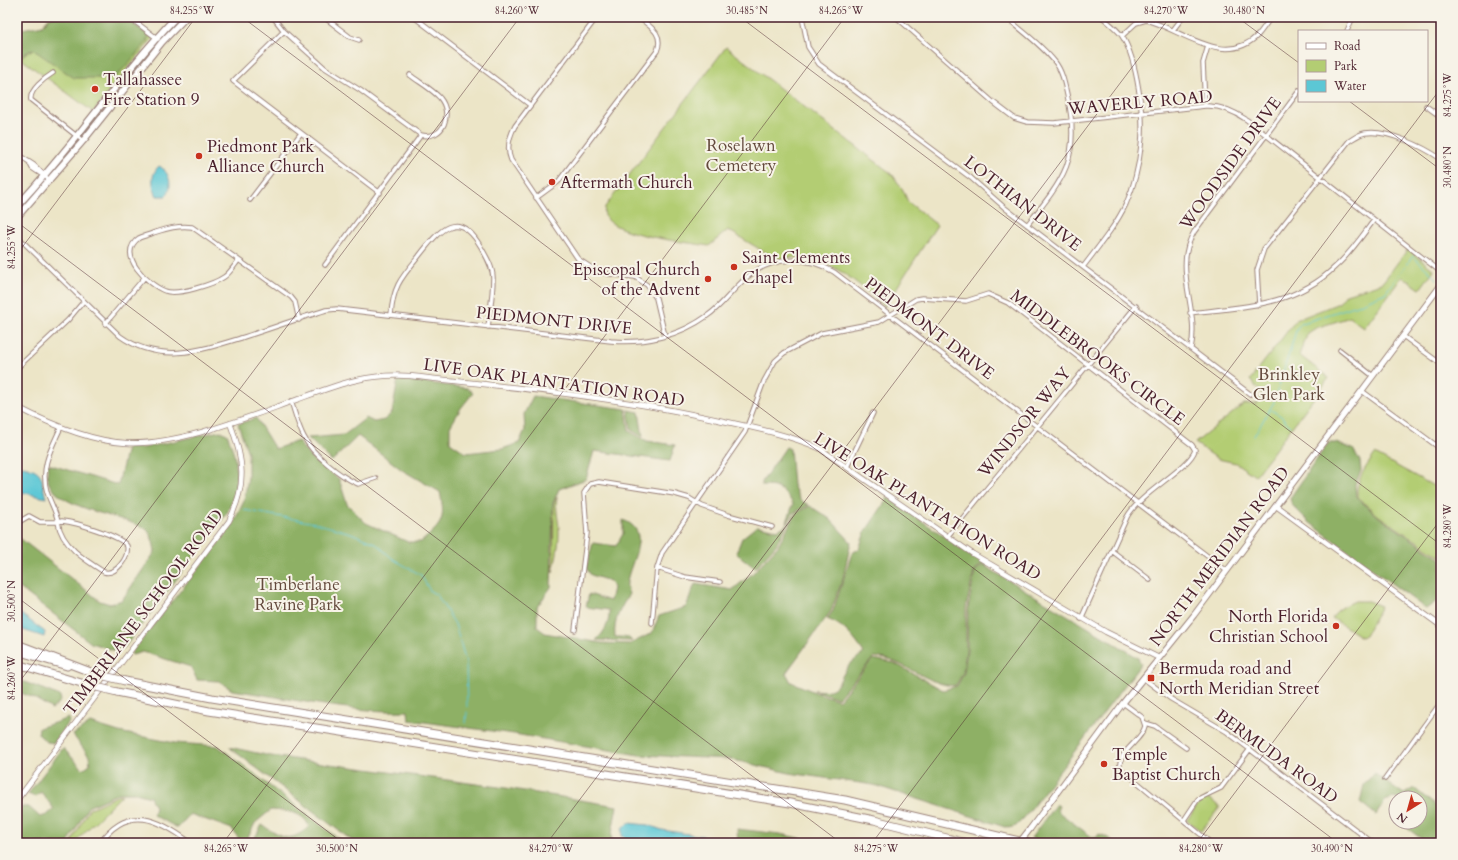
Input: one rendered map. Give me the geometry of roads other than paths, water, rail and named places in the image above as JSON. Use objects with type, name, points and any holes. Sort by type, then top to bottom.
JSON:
[{"type":"highway","points":[[17,644],[96,674]]},
{"type":"highway","points":[[17,651],[96,674],[198,696],[845,800],[1028,843]]},
{"type":"highway","points":[[17,664],[62,678]]},
{"type":"highway","points":[[17,667],[117,692],[209,710],[790,803],[874,820],[967,843]]},
{"type":"main road","points":[[17,206],[176,17]]},
{"type":"main road","points":[[17,217],[50,181],[162,42],[186,17]]},
{"type":"main road","points":[[125,76],[130,81]]},
{"type":"main road","points":[[99,109],[104,113]]},
{"type":"main road","name":"NORTH MERIDIAN ROAD","points":[[1019,843],[1123,703],[1227,571],[1441,285]]},
{"type":"street","points":[[129,17],[162,42]]},
{"type":"street","points":[[273,17],[284,31],[325,68],[360,90],[421,135],[432,135],[441,130],[445,124],[445,113],[440,98],[410,76]]},
{"type":"street","points":[[324,17],[350,37],[359,40]]},
{"type":"street","points":[[414,17],[530,105]]},
{"type":"street","points":[[597,17],[530,105],[510,135],[508,148],[511,160],[573,254],[582,263],[601,272],[634,277],[647,285],[656,298],[665,336]]},
{"type":"street","points":[[536,198],[558,182],[657,51],[660,41],[659,36],[655,30],[638,17]]},
{"type":"street","name":"LOTHIAN DRIVE","points":[[802,17],[808,47],[819,64],[971,178],[1005,208],[1250,394]]},
{"type":"street","name":"WAVERLY ROAD","points":[[896,17],[993,102],[1014,118],[1027,122],[1039,124],[1205,106],[1219,106],[1232,111],[1266,134],[1441,272]]},
{"type":"street","points":[[1006,17],[1046,52],[1058,67],[1064,80],[1072,121],[1070,157],[1067,168],[1051,196],[1027,225]]},
{"type":"street","points":[[1083,267],[1119,218],[1132,188],[1142,144],[1135,68],[1122,36],[1102,17]]},
{"type":"street","points":[[1173,30],[1183,17]]},
{"type":"street","points":[[1122,36],[1136,23],[1144,20],[1173,30],[1208,46],[1219,49],[1237,48],[1258,35],[1271,17]]},
{"type":"street","points":[[1347,30],[1353,17]]},
{"type":"street","points":[[284,31],[233,81],[380,193]]},
{"type":"street","points":[[1205,106],[1203,63],[1208,46]]},
{"type":"street","points":[[53,73],[43,79],[31,95],[31,100],[83,140]]},
{"type":"street","name":"WOODSIDE DRIVE","points":[[1191,348],[1193,330],[1185,270],[1188,242],[1298,92]]},
{"type":"street","points":[[1426,106],[1441,117]]},
{"type":"street","points":[[1259,305],[1257,270],[1264,249],[1319,177],[1349,141],[1367,132],[1377,132],[1401,139],[1426,149],[1441,159]]},
{"type":"street","points":[[250,200],[301,133]]},
{"type":"street","points":[[325,265],[380,193],[421,135]]},
{"type":"street","points":[[17,154],[30,164],[34,165],[50,181]]},
{"type":"street","points":[[1190,313],[1259,305],[1291,296],[1314,284],[1336,267],[1374,220]]},
{"type":"street","points":[[391,315],[393,294],[404,275],[438,233],[447,226],[459,225],[467,228],[475,237],[491,266],[493,278],[488,327]]},
{"type":"street","points":[[238,261],[224,277],[175,293],[166,291],[144,278],[132,261],[132,249],[138,239],[176,227],[192,227],[290,297],[295,302],[299,320]]},
{"type":"street","name":"PIEDMONT DRIVE","points":[[17,236],[105,324],[120,336],[136,346],[164,352],[181,353],[209,348],[326,310],[337,309],[623,342],[642,341],[665,336],[687,328],[707,317],[723,303],[745,279],[758,270],[787,260],[806,260],[828,268],[1227,571]]},
{"type":"street","points":[[105,324],[144,278]]},
{"type":"street","name":"MIDDLEBROOKS CIRCLE","points":[[652,623],[657,568],[668,544],[748,427],[764,381],[775,361],[784,353],[822,333],[874,323],[891,315],[913,300],[922,298],[966,301],[991,295],[1008,303],[1154,414],[1192,445],[1194,449],[1192,456],[1137,503],[1127,517],[1082,619]]},
{"type":"street","points":[[17,368],[68,320],[83,302]]},
{"type":"street","name":"WINDSOR WAY","points":[[947,537],[1136,306]]},
{"type":"street","points":[[1403,336],[1441,364]]},
{"type":"street","points":[[1340,350],[1372,376]]},
{"type":"street","name":"LIVE OAK PLANTATION ROAD","points":[[17,407],[61,427],[97,438],[128,443],[175,437],[230,423],[354,379],[374,376],[399,375],[634,403],[677,410],[748,427],[813,446],[848,466],[947,537],[1082,619],[1159,658]]},
{"type":"street","points":[[1362,391],[1441,449]]},
{"type":"street","points":[[291,401],[304,439],[319,456],[341,474],[358,484],[376,478]]},
{"type":"street","points":[[848,466],[873,412]]},
{"type":"street","name":"TIMBERLANE SCHOOL ROAD","points":[[17,800],[229,521],[239,498],[242,478],[240,453],[230,423]]},
{"type":"street","points":[[17,523],[29,516],[45,523],[58,522],[80,525],[121,540],[127,546],[125,556],[116,569],[109,572],[104,572],[65,541],[58,522],[47,493],[44,470],[46,460],[61,427]]},
{"type":"street","points":[[1436,445],[1441,439]]},
{"type":"street","points":[[575,630],[587,533],[584,497],[587,486],[599,482],[661,491],[689,498],[697,503],[728,515],[772,527]]},
{"type":"street","points":[[1276,506],[1441,626]]},
{"type":"street","points":[[1112,551],[1150,580]]},
{"type":"street","points":[[657,568],[685,577],[720,582]]},
{"type":"street","name":"BERMUDA ROAD","points":[[1143,678],[1171,699],[1227,732],[1373,843]]},
{"type":"street","points":[[1385,779],[1441,702]]},
{"type":"street","points":[[1123,703],[1142,718],[1144,730],[1121,759],[1120,768],[1211,843]]},
{"type":"street","points":[[1144,723],[1155,726],[1186,748]]},
{"type":"street","points":[[1184,820],[1198,799],[1221,788],[1250,749]]},
{"type":"street","points":[[100,843],[114,827],[122,822],[137,818],[147,818],[161,823],[191,843]]},
{"type":"water","points":[[159,166],[168,175],[170,188],[166,196],[157,196],[154,188],[153,177]]},
{"type":"water","points":[[23,466],[39,473],[46,498],[17,491],[17,467]]},
{"type":"water","points":[[17,611],[45,632],[44,637],[17,628]]},
{"type":"water","points":[[628,823],[648,825],[662,830],[722,839],[726,843],[641,843],[628,840],[622,836],[622,829]]},
{"type":"waterway","points":[[1254,436],[1274,402],[1296,331],[1300,324],[1357,305],[1385,293],[1413,256],[1437,279]]},
{"type":"waterway","points":[[1271,410],[1281,416],[1290,426]]},
{"type":"waterway","points":[[244,510],[315,523],[351,533],[375,543],[393,559],[421,575],[430,591],[437,595],[455,624],[466,662],[467,707]]},
{"type":"waterway","points":[[466,723],[467,712]]},
{"type":"place","name":"Tallahassee Fire Station 9","points":[[95,89]]},
{"type":"place","name":"Piedmont Park Alliance Church","points":[[199,156]]},
{"type":"place","name":"Aftermath Church","points":[[552,182]]},
{"type":"place","name":"Saint Clements Chapel","points":[[734,267]]},
{"type":"place","name":"Episcopal Church of the Advent","points":[[708,279]]},
{"type":"place","name":"North Florida Christian School","points":[[1336,626]]},
{"type":"place","name":"Bermuda road and North Meridian Street","points":[[1151,678]]},
{"type":"place","name":"Temple Baptist Church","points":[[1104,764]]},
{"type":"park label","name":"Roselawn Cemetery","points":[[741,155]]},
{"type":"park label","name":"Brinkley Glen Park","points":[[1289,384]]},
{"type":"park label","name":"Timberlane Ravine Park","points":[[298,594]]}]
